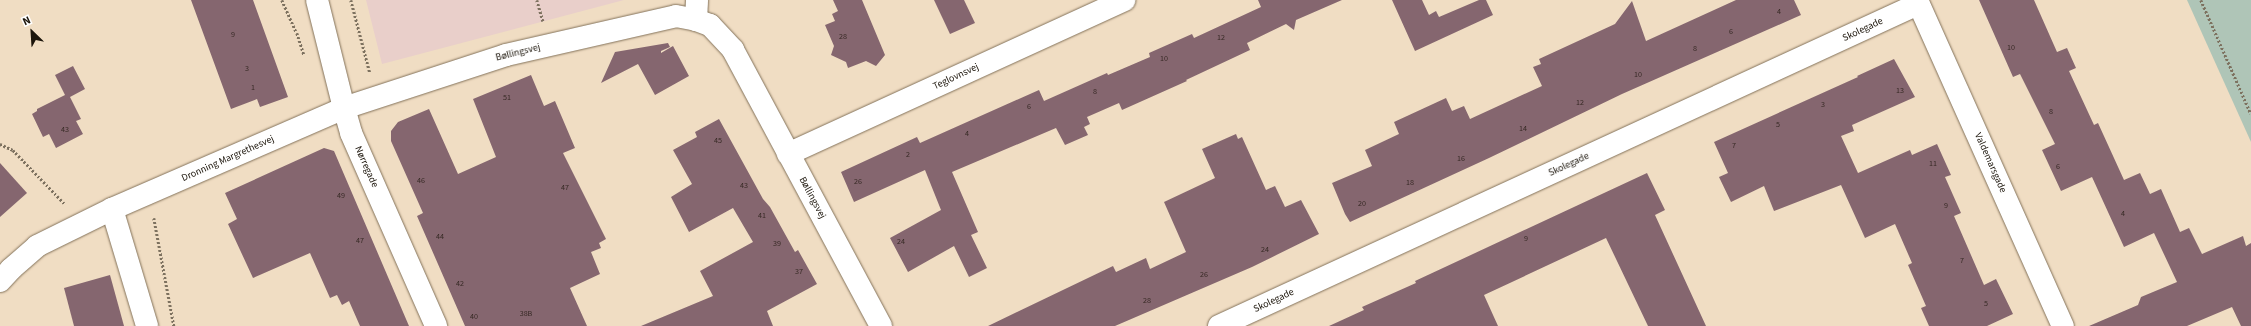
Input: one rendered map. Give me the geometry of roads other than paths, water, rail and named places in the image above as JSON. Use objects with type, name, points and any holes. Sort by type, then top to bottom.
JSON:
[{"type":"street","name":"Nørregade","points":[[317,0],[351,133],[436,326]]},
{"type":"street","name":"Teglovnsvej","points":[[788,154],[1124,0]]},
{"type":"street","name":"Skolegade","points":[[1219,326],[1917,2]]},
{"type":"street","name":"Valdemarsgade","points":[[1917,2],[2063,326]]},
{"type":"street","name":"Bøllingsvej","points":[[344,108],[506,55],[676,16],[696,10],[733,50],[881,326]]},
{"type":"street","name":"Dronning Margrethesvej","points":[[0,281],[37,246],[74,227],[344,108]]},
{"type":"street","points":[[112,209],[147,326]]}]
